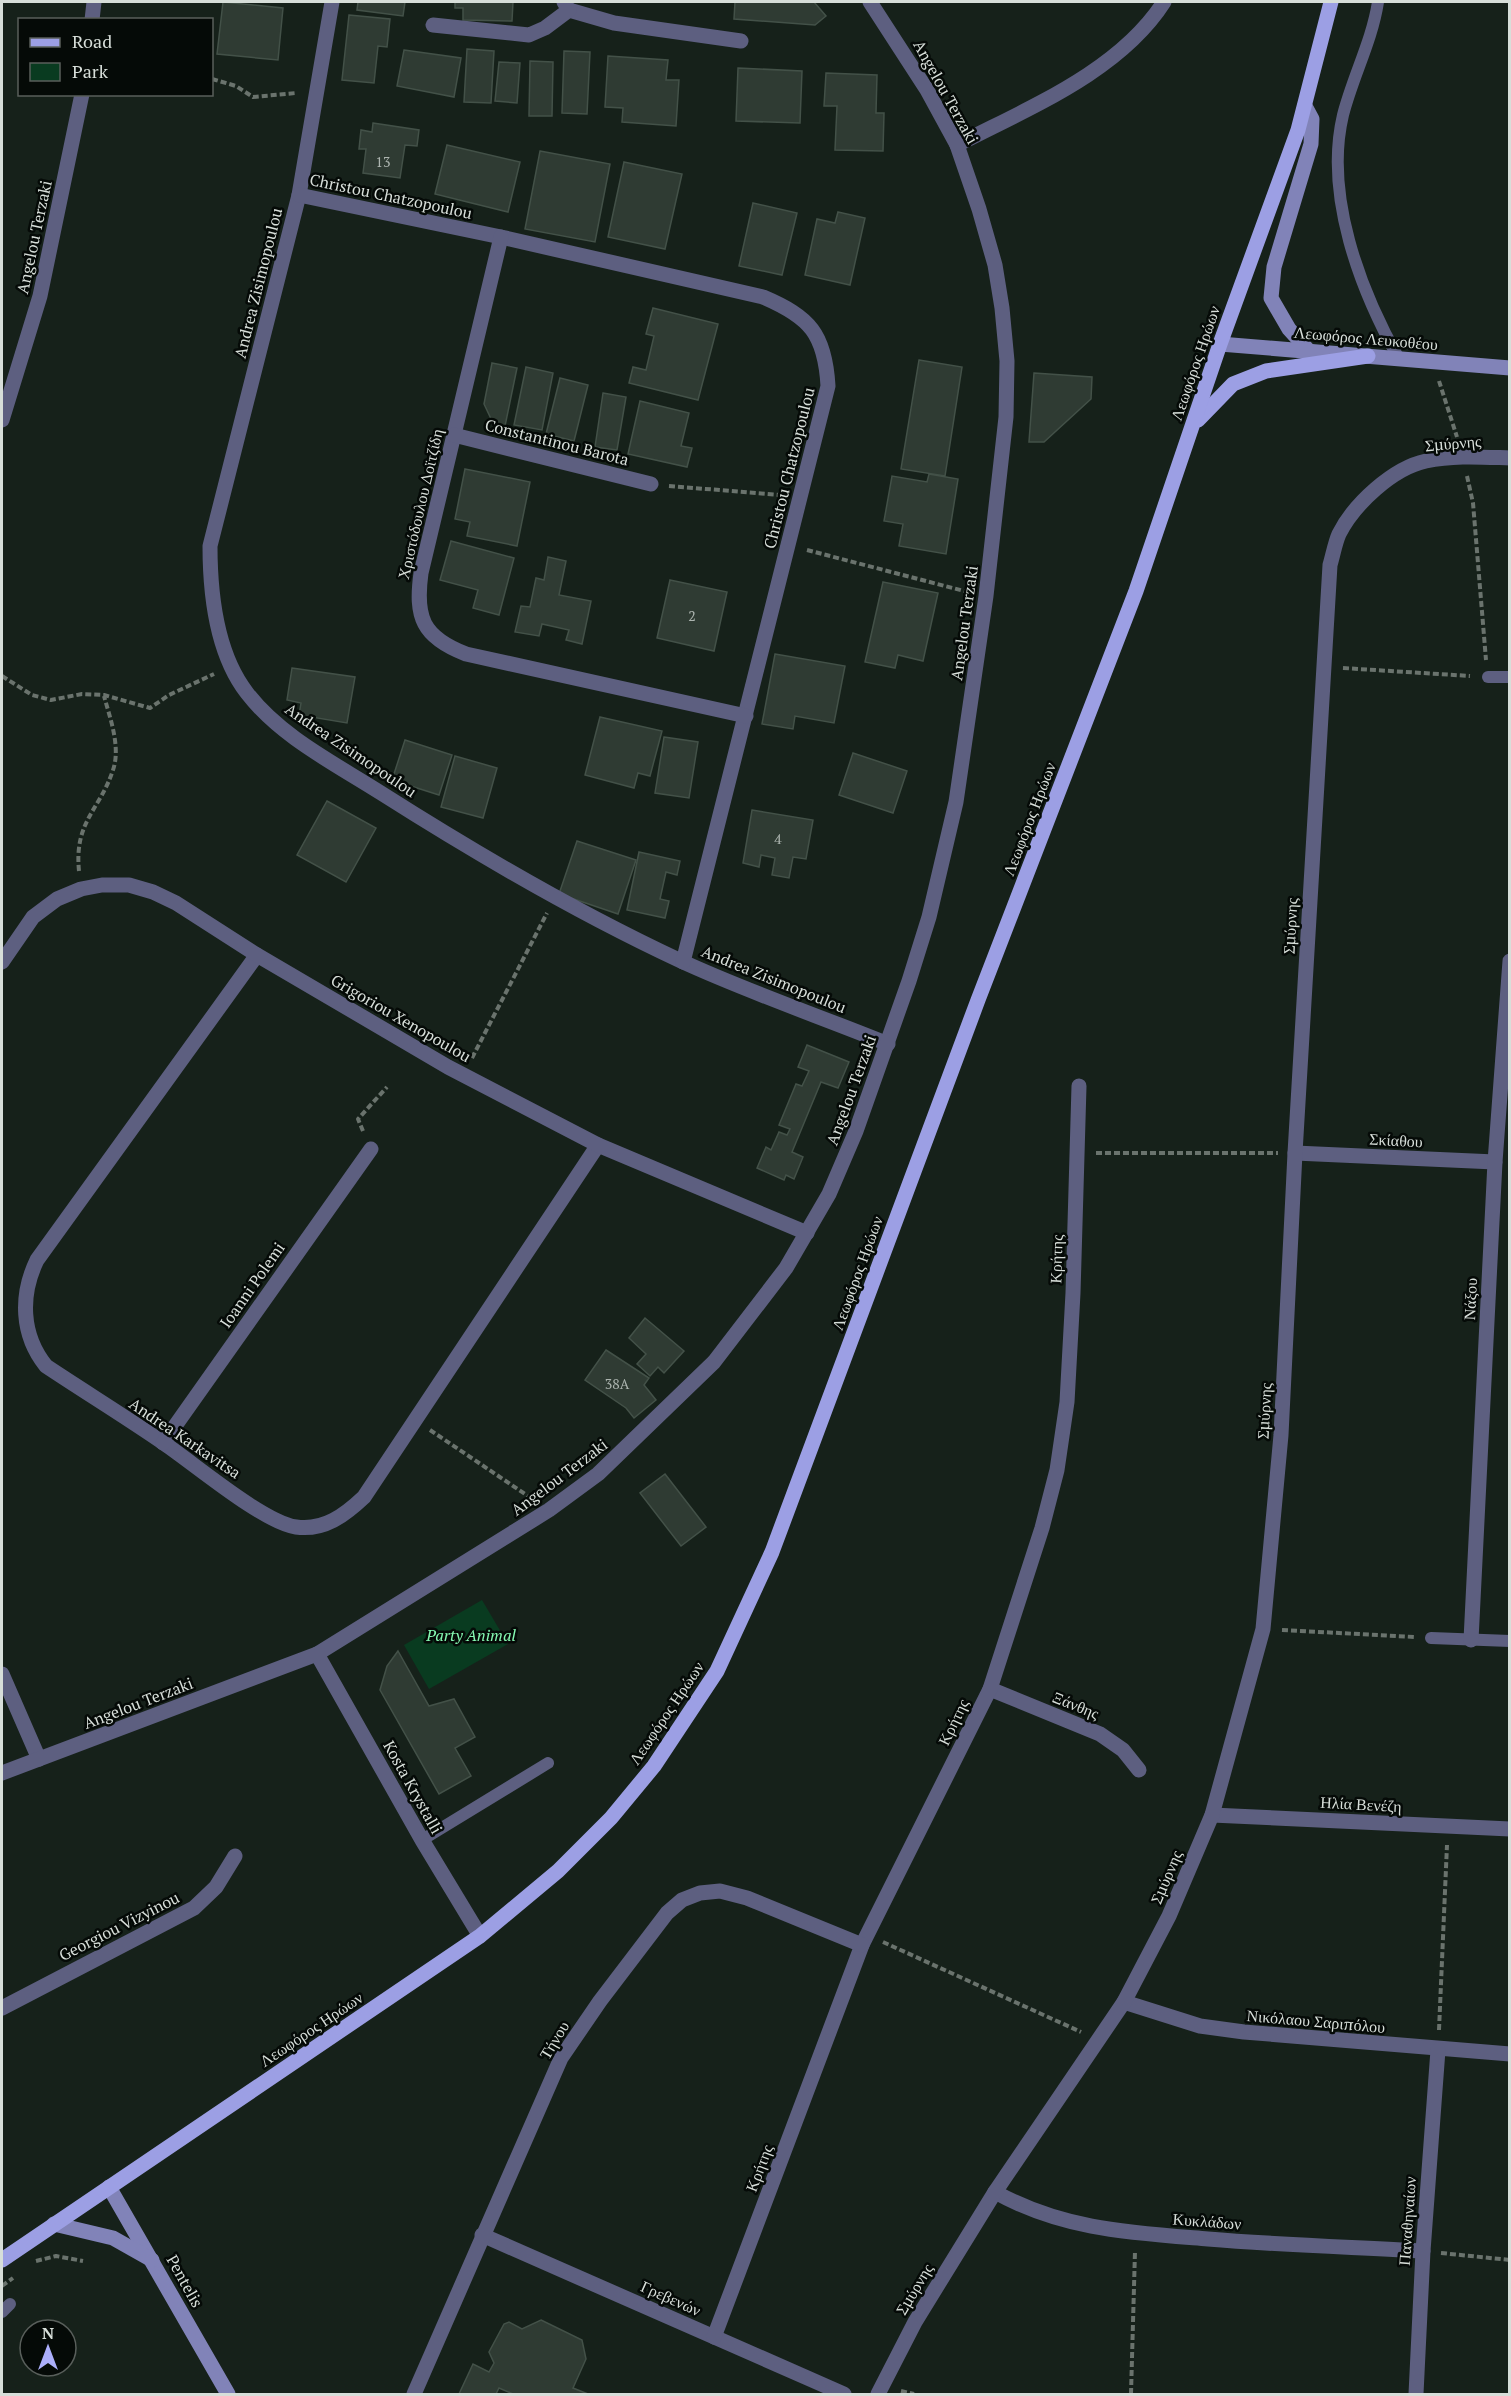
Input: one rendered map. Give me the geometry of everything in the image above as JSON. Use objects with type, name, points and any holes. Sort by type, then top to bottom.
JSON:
[{"type":"main road","name":"Λεωφόρος Ηρώων","points":[[2,2260],[480,1936],[558,1871],[611,1818],[654,1766],[717,1671],[772,1552],[974,1011],[1136,591],[1305,105],[1330,2]]},
{"type":"main road","points":[[1305,105],[1312,118],[1311,144],[1274,267],[1271,298],[1289,329],[1309,351]]},
{"type":"main road","name":"Λεωφόρος Λευκοθέου","points":[[1220,344],[1509,368]]},
{"type":"main road","points":[[1192,426],[1233,384],[1266,371],[1368,356]]},
{"type":"main road","name":"Pentelis","points":[[109,2187],[228,2394]]},
{"type":"main road","points":[[54,2224],[114,2238],[154,2262]]},
{"type":"street","points":[[92,18],[94,2]]},
{"type":"street","name":"Andrea Zisimopoulou","points":[[332,2],[299,195],[210,546],[213,601],[219,631],[232,666],[245,691],[286,733],[426,822],[556,896],[683,962],[888,1044]]},
{"type":"street","name":"Angelou Terzaki","points":[[2,1773],[317,1654],[549,1510],[598,1474],[714,1362],[780,1276],[830,1194],[888,1044],[929,917],[956,802],[986,596],[1006,417],[1007,361],[995,265],[957,145],[927,90],[870,2]]},
{"type":"street","points":[[957,145],[1055,94],[1096,68],[1145,26],[1164,2]]},
{"type":"street","points":[[434,25],[529,35],[566,6],[614,23],[741,41]]},
{"type":"street","name":"Angelou Terzaki","points":[[2,420],[40,296],[82,96]]},
{"type":"street","name":"Christou Chatzopoulou","points":[[299,195],[501,237],[763,297],[808,322],[824,348],[828,386],[683,962]]},
{"type":"street","name":"Χριστόδουλου Δοϊτζίδη","points":[[501,237],[419,591],[424,625],[435,638],[466,654],[746,716]]},
{"type":"street","name":"Constantinou Barota","points":[[454,435],[651,484]]},
{"type":"street","name":"Σμύρνης","points":[[878,2394],[915,2322],[995,2192],[1124,2002],[1169,1916],[1212,1815],[1263,1629],[1281,1434],[1294,1153],[1330,565],[1339,534],[1365,499],[1392,476],[1424,461],[1463,456],[1509,458]]},
{"type":"street","name":"Grigoriou Xenopoulou","points":[[2,962],[33,917],[57,899],[81,889],[102,885],[129,885],[153,892],[176,903],[257,955],[464,1075],[598,1145],[807,1233]]},
{"type":"street","name":"Andrea Karkavitsa","points":[[257,955],[37,1260],[30,1275],[25,1296],[29,1338],[35,1353],[46,1366],[163,1443],[271,1519],[298,1528],[317,1527],[347,1513],[364,1497],[598,1145]]},
{"type":"street","name":"Νάξου","points":[[1471,1640],[1495,1162],[1509,961]]},
{"type":"street","name":"Κρήτης","points":[[714,2337],[865,1940],[990,1689],[1042,1528],[1057,1470],[1067,1402],[1079,1086]]},
{"type":"street","name":"Ioanni Polemi","points":[[163,1443],[371,1149]]},
{"type":"street","name":"Σκίαθου","points":[[1294,1153],[1495,1162]]},
{"type":"street","name":"Kosta Krystalli","points":[[317,1654],[422,1840],[480,1936]]},
{"type":"street","points":[[2,1674],[39,1760]]},
{"type":"street","name":"Ξάνθης","points":[[990,1689],[1100,1734],[1123,1750],[1139,1770]]},
{"type":"street","name":"Ηλία Βενέζη","points":[[1212,1815],[1509,1829]]},
{"type":"street","name":"Georgiou Vizyinou","points":[[2,2008],[194,1908],[216,1887],[235,1856]]},
{"type":"street","name":"Τήνου","points":[[414,2394],[561,2058],[650,1933],[682,1900],[700,1893],[720,1892],[747,1898],[865,1940]]},
{"type":"street","name":"Νικόλαου Σαριπόλου","points":[[1124,2002],[1200,2026],[1438,2050],[1509,2054]]},
{"type":"street","name":"Παναθηναίων","points":[[1416,2394],[1423,2251],[1438,2050]]},
{"type":"street","name":"Κυκλάδων","points":[[995,2192],[1039,2214],[1069,2223],[1136,2233],[1423,2251]]},
{"type":"street","name":"Γρεβενών","points":[[482,2235],[844,2394]]},
{"type":"lane","points":[[1378,2],[1373,27],[1344,114],[1338,169],[1344,210],[1361,281],[1376,318],[1399,358]]},
{"type":"lane","points":[[1488,677],[1509,677]]},
{"type":"lane","points":[[1431,1638],[1509,1641]]},
{"type":"lane","points":[[422,1840],[548,1763]]},
{"type":"path","points":[[213,79],[236,86],[253,97],[316,93]]},
{"type":"path","points":[[1324,667],[1488,677],[1473,503],[1463,456],[1433,362]]},
{"type":"path","points":[[651,484],[800,497]]},
{"type":"path","points":[[788,546],[986,596]]},
{"type":"path","points":[[2,676],[32,695],[51,700],[82,694],[104,695],[150,708],[169,695],[232,666]]},
{"type":"path","points":[[81,889],[78,839],[113,770],[116,752],[104,695]]},
{"type":"path","points":[[464,1075],[556,896]]},
{"type":"path","points":[[371,1149],[358,1119],[387,1087]]},
{"type":"path","points":[[1078,1153],[1294,1153]]},
{"type":"path","points":[[414,1419],[549,1510]]},
{"type":"path","points":[[1263,1629],[1431,1638]]},
{"type":"path","points":[[1438,2050],[1448,1827]]},
{"type":"path","points":[[865,1940],[1098,2040]]},
{"type":"path","points":[[1131,2394],[1136,2233]]},
{"type":"path","points":[[1423,2251],[1509,2260]]},
{"type":"path","points":[[27,2268],[36,2262],[56,2256],[83,2261]]},
{"type":"path","points":[[2,2286],[19,2274]]},
{"type":"green space","name":"Party Animal","points":[[482,1600],[508,1644],[429,1689],[404,1645]]},
{"type":"building","points":[[223,2],[283,8],[278,60],[217,54]]},
{"type":"building","points":[[358,2],[405,2],[403,16],[357,10]]},
{"type":"building","points":[[455,2],[513,2],[512,21],[463,20],[463,8],[455,8]]},
{"type":"building","points":[[735,2],[814,2],[826,16],[815,25],[734,19]]},
{"type":"building","points":[[349,15],[390,19],[387,47],[378,46],[374,83],[342,80]]},
{"type":"building","points":[[467,49],[494,51],[491,103],[464,102]]},
{"type":"building","points":[[404,50],[461,58],[454,97],[397,86]]},
{"type":"building","points":[[564,51],[590,52],[587,114],[562,113]]},
{"type":"building","points":[[608,56],[668,60],[666,80],[679,80],[676,126],[622,122],[623,108],[605,107]]},
{"type":"building","points":[[530,61],[553,62],[552,116],[529,116]]},
{"type":"building","points":[[499,62],[520,63],[517,103],[495,101]]},
{"type":"building","points":[[738,68],[802,71],[800,123],[736,121]]},
{"type":"building","points":[[826,73],[877,75],[876,113],[884,113],[883,151],[835,150],[837,106],[824,106]]},
{"type":"building","points":[[373,123],[419,130],[417,146],[405,145],[400,178],[363,173],[366,149],[359,149],[361,130],[372,132]]},
{"type":"building","points":[[447,145],[520,162],[508,212],[435,194]]},
{"type":"building","points":[[540,151],[610,164],[595,242],[525,229]]},
{"type":"building","points":[[624,162],[682,174],[665,249],[608,237]]},
{"type":"building","points":[[753,203],[797,213],[782,275],[739,266]]},
{"type":"building","points":[[838,212],[865,218],[850,285],[805,275],[817,219],[835,223]]},
{"type":"building","points":[[653,308],[718,324],[698,400],[629,383],[633,367],[646,370],[654,336],[646,334]]},
{"type":"building","points":[[919,360],[962,367],[945,476],[901,469]]},
{"type":"building","points":[[492,363],[517,368],[505,426],[493,423],[484,404]]},
{"type":"building","points":[[526,367],[553,373],[542,430],[514,425]]},
{"type":"building","points":[[1034,373],[1092,377],[1091,399],[1044,442],[1029,442]]},
{"type":"building","points":[[560,378],[588,385],[574,441],[546,434]]},
{"type":"building","points":[[603,393],[626,397],[617,450],[595,447]]},
{"type":"building","points":[[640,401],[689,413],[681,446],[692,448],[687,467],[628,454]]},
{"type":"building","points":[[465,469],[530,482],[517,546],[467,536],[470,522],[455,519]]},
{"type":"building","points":[[929,474],[958,479],[946,554],[899,546],[903,524],[884,521],[892,476],[927,482]]},
{"type":"building","points":[[451,541],[514,558],[499,615],[473,608],[478,590],[440,580]]},
{"type":"building","points":[[548,557],[566,561],[559,595],[591,601],[582,644],[566,640],[569,630],[542,624],[539,636],[515,632],[521,606],[530,607],[536,578],[544,580]]},
{"type":"building","points":[[670,580],[727,592],[714,651],[657,638]]},
{"type":"building","points":[[883,582],[938,593],[923,661],[898,655],[895,668],[865,662]]},
{"type":"building","points":[[775,654],[845,666],[834,723],[795,716],[793,729],[762,724]]},
{"type":"building","points":[[292,668],[355,677],[347,723],[299,715],[301,703],[287,700]]},
{"type":"building","points":[[600,717],[662,731],[650,776],[638,773],[634,788],[585,775]]},
{"type":"building","points":[[664,737],[698,742],[689,798],[655,793]]},
{"type":"building","points":[[405,740],[452,755],[439,795],[392,780]]},
{"type":"building","points":[[853,753],[907,771],[893,813],[839,795]]},
{"type":"building","points":[[455,756],[497,768],[483,818],[441,807]]},
{"type":"building","points":[[327,801],[376,828],[346,882],[297,855]]},
{"type":"building","points":[[752,810],[813,820],[806,859],[793,857],[789,878],[772,875],[775,858],[761,855],[759,867],[743,863]]},
{"type":"building","points":[[577,841],[636,860],[618,914],[559,894]]},
{"type":"building","points":[[639,852],[680,861],[677,875],[666,872],[660,899],[669,901],[665,918],[627,910]]},
{"type":"building","points":[[807,1045],[849,1062],[838,1088],[821,1082],[792,1152],[803,1157],[794,1179],[786,1175],[784,1180],[757,1168],[766,1147],[771,1150],[779,1132],[787,1135],[790,1129],[779,1125],[796,1084],[802,1086],[809,1071],[798,1067]]},
{"type":"building","points":[[645,1318],[684,1351],[664,1373],[658,1367],[650,1376],[637,1364],[646,1354],[629,1338]]},
{"type":"building","points":[[606,1350],[649,1378],[644,1385],[656,1400],[634,1418],[626,1408],[585,1380]]},
{"type":"building","points":[[665,1474],[706,1527],[681,1546],[640,1493]]},
{"type":"building","points":[[398,1651],[429,1706],[454,1699],[475,1737],[455,1748],[471,1776],[439,1794],[380,1690],[387,1666]]},
{"type":"building","points":[[541,2320],[582,2340],[586,2359],[573,2388],[588,2394],[513,2394],[499,2388],[496,2394],[459,2394],[473,2364],[489,2372],[494,2363],[489,2352],[504,2324],[509,2322],[522,2329]]}]
